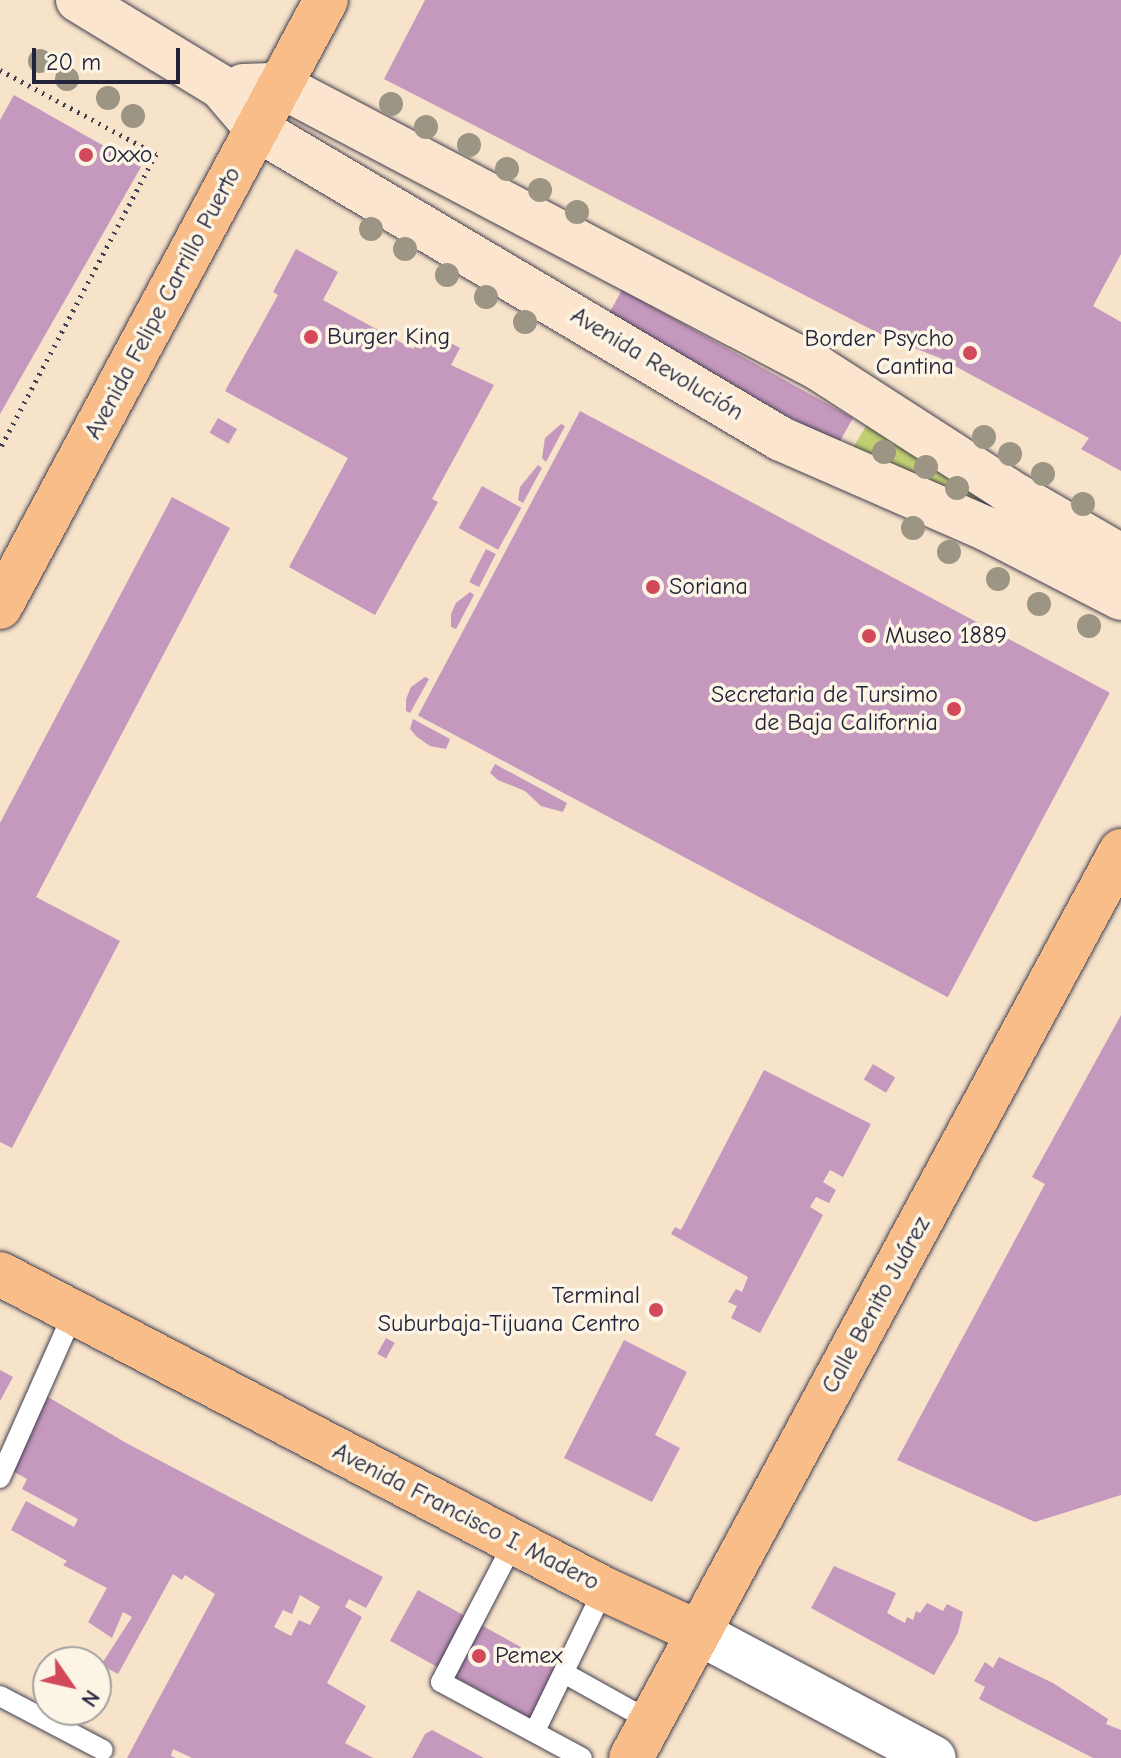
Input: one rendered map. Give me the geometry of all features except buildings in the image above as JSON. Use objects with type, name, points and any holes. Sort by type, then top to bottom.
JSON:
[{"type":"main road","name":"Avenida Revolución","points":[[78,0],[221,87],[257,129],[781,439],[987,529],[1121,598]]},
{"type":"main road","name":"Avenida Felipe Carrillo Puerto","points":[[0,607],[326,0]]},
{"type":"main road","points":[[221,87],[279,85],[818,368],[994,482],[1121,556]]},
{"type":"main road","name":"Calle Benito Juárez","points":[[641,1740],[1121,851]]},
{"type":"main road","name":"Avenida Francisco I. Madero","points":[[0,1274],[604,1589],[697,1632]]},
{"type":"street","name":"Avenida Francisco I. Madero","points":[[697,1632],[934,1758]]},
{"type":"lane","points":[[0,1478],[73,1314]]},
{"type":"lane","points":[[514,1542],[441,1682],[582,1758]]},
{"type":"lane","points":[[535,1731],[604,1589]]},
{"type":"lane","points":[[564,1673],[641,1740]]},
{"type":"lane","points":[[0,1696],[103,1750]]},
{"type":"path","points":[[0,70],[156,154],[0,449]]},
{"type":"green space","points":[[868,423],[1098,563],[851,451]]},
{"type":"place","name":"Oxxo","points":[[86,155]]},
{"type":"place","name":"Burger King","points":[[311,337]]},
{"type":"place","name":"Border Psycho Cantina","points":[[970,353]]},
{"type":"place","name":"Soriana","points":[[653,587]]},
{"type":"place","name":"Museo 1889","points":[[869,636]]},
{"type":"place","name":"Secretaria de Tursimo de Baja California","points":[[954,709]]},
{"type":"place","name":"Terminal Suburbaja-Tijuana Centro","points":[[656,1310]]},
{"type":"place","name":"Pemex","points":[[479,1656]]}]
